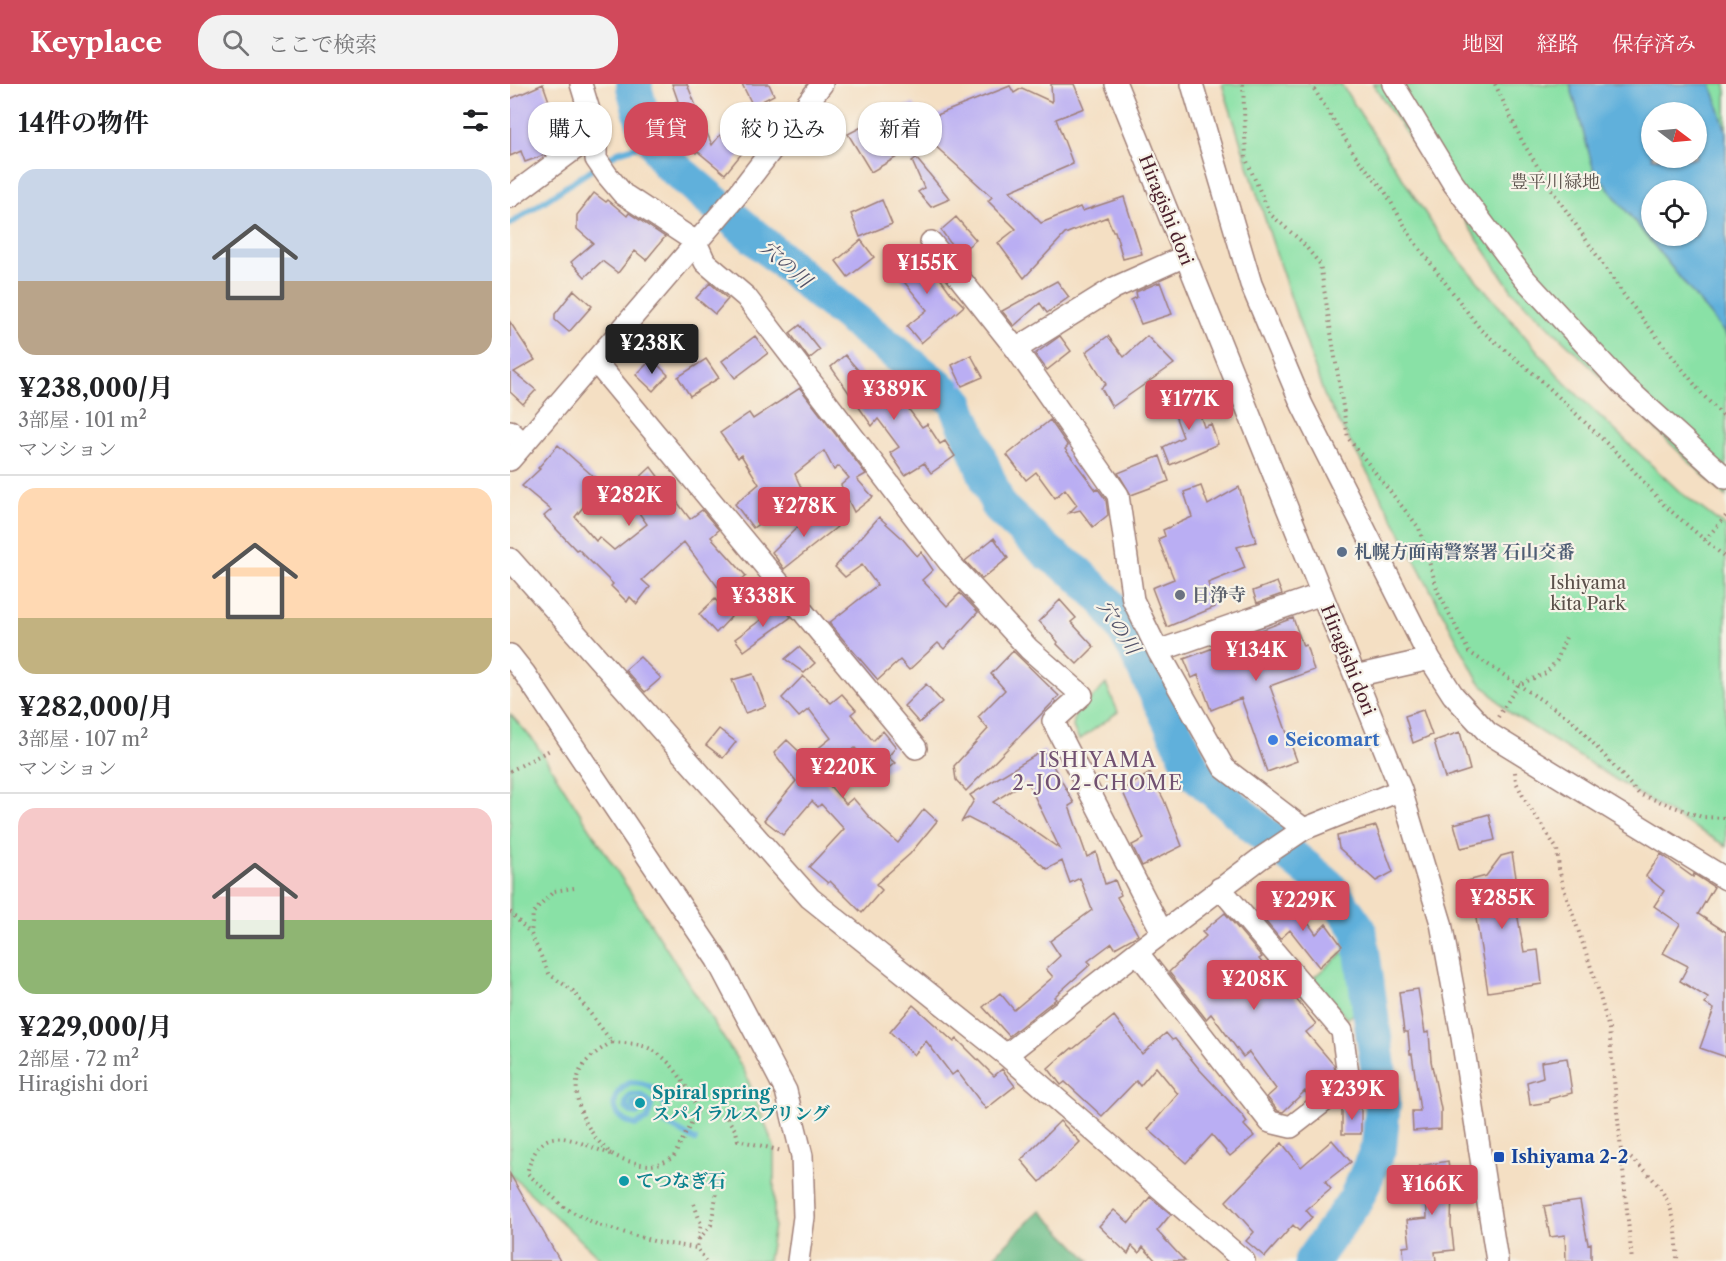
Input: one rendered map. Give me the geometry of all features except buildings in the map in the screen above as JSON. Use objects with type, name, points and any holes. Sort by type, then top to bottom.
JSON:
[{"type":"street","points":[[581,84],[587,102]]},
{"type":"street","points":[[510,460],[517,437],[595,361],[738,194],[822,84]]},
{"type":"street","name":"Hiragishi dori","points":[[1116,84],[1401,790],[1440,923],[1461,1031],[1497,1261]]},
{"type":"street","points":[[1192,84],[1251,284],[1302,405],[1430,659],[1454,695],[1488,733],[1726,879]]},
{"type":"street","points":[[1393,84],[1453,183],[1523,278],[1621,383],[1726,478]]},
{"type":"street","points":[[510,197],[565,156]]},
{"type":"street","points":[[600,156],[602,167],[623,194],[701,237]]},
{"type":"street","points":[[701,237],[705,262],[746,297],[949,562],[1029,649],[1082,695],[1053,721],[1162,933]]},
{"type":"street","points":[[931,242],[1016,349],[1118,495],[1133,600],[1158,651],[1224,768],[1298,833]]},
{"type":"street","points":[[1016,349],[1114,288],[1185,256]]},
{"type":"street","points":[[595,361],[916,748]]},
{"type":"street","points":[[510,559],[810,898],[1006,1054],[1244,1261]]},
{"type":"street","points":[[1158,651],[1322,594]]},
{"type":"street","points":[[510,655],[570,740],[717,960],[786,1091],[802,1156],[804,1217],[798,1261]]},
{"type":"street","points":[[1355,676],[1430,659]]},
{"type":"street","points":[[1006,1054],[1220,888],[1298,833],[1401,790]]},
{"type":"street","points":[[1137,952],[1270,1122],[1291,1127],[1349,1082],[1342,1031],[1220,888]]},
{"type":"path","points":[[1244,84],[1246,159],[1270,214],[1301,241],[1320,264],[1348,438],[1419,528],[1438,592],[1469,652],[1573,721],[1639,794],[1702,817],[1726,818]]},
{"type":"path","points":[[1311,84],[1357,158],[1384,190],[1413,240],[1481,330],[1540,379],[1626,462],[1665,506],[1726,558]]},
{"type":"path","points":[[1495,84],[1534,161],[1619,288],[1703,395],[1726,419]]},
{"type":"path","points":[[1705,540],[1726,516]]},
{"type":"path","points":[[1488,733],[1518,684],[1546,673],[1557,660],[1566,637]]},
{"type":"path","points":[[510,771],[570,740]]},
{"type":"path","points":[[1514,747],[1516,782],[1557,849],[1564,889],[1596,982],[1609,1029],[1632,1261]]},
{"type":"path","points":[[531,934],[532,913],[554,891],[574,888]]},
{"type":"path","points":[[510,912],[531,934],[549,974],[573,991],[612,1042]]},
{"type":"path","points":[[613,1154],[597,1139],[588,1124],[575,1090],[582,1069],[595,1053],[612,1042],[642,1046],[672,1066],[688,1089],[698,1110],[728,1118],[736,1131],[738,1140],[802,1156]]},
{"type":"path","points":[[698,1110],[673,1158],[652,1165],[628,1161],[558,1136],[544,1140],[532,1154],[527,1173],[565,1208],[598,1226],[657,1242],[697,1248],[706,1261]]},
{"type":"path","points":[[1620,1150],[1655,1179],[1665,1194],[1678,1242],[1677,1261]]},
{"type":"path","points":[[699,1239],[711,1225],[717,1191]]},
{"type":"path","points":[[694,1204],[701,1224],[697,1248]]},
{"type":"green space","name":"Ishiyama kita Park","points":[[1222,84],[1341,84],[1444,242],[1565,383],[1680,492],[1726,527],[1726,846],[1510,713],[1478,680],[1390,513],[1324,395]]},
{"type":"green space","name":"豊平川緑地","points":[[1373,84],[1726,84],[1726,497],[1512,291]]},
{"type":"green space","points":[[1106,684],[1118,712],[1079,740],[1073,727],[1075,715]]},
{"type":"green space","points":[[510,714],[534,741],[744,1070],[774,1147],[774,1226],[768,1261],[603,1261],[510,1174]]},
{"type":"green space","points":[[1346,950],[1355,1013],[1347,1019],[1313,978]]},
{"type":"green space","points":[[1040,1210],[1090,1261],[989,1261]]},
{"type":"water","points":[[1570,84],[1711,84],[1726,131],[1726,335],[1654,246],[1707,246],[1707,180],[1641,180],[1641,229],[1594,171]]},
{"type":"waterway","name":"穴の川","points":[[635,84],[643,120],[667,162],[825,297],[955,400],[999,507],[1050,554],[1076,572],[1105,600],[1131,640],[1195,773],[1259,830],[1328,886],[1359,930],[1383,1102],[1379,1147],[1356,1199],[1312,1261]]},
{"type":"waterway","points":[[510,224],[624,150]]},
{"type":"waterway","points":[[636,1105],[633,1106],[633,1103],[638,1102],[641,1106],[637,1114],[626,1108],[626,1101],[631,1095],[642,1096],[651,1105],[648,1119],[635,1125],[620,1117],[614,1106],[618,1094],[630,1082],[653,1088],[663,1099],[665,1105],[662,1121],[695,1140]]},
{"type":"place","name":"札幌方面南警察署 石山交番","points":[[1342,552]]},
{"type":"place","name":"日浄寺","points":[[1180,595]]},
{"type":"place","name":"Seicomart","points":[[1273,740]]},
{"type":"place","name":"Spiral spring スパイラルスプリング","points":[[640,1103]]},
{"type":"place","name":"Ishiyama 2-2","points":[[1499,1157]]},
{"type":"place","name":"てつなぎ石","points":[[624,1181]]},
{"type":"district","name":"ISHIYAMA 2-JO 2-CHOME","points":[[1098,772]]}]
